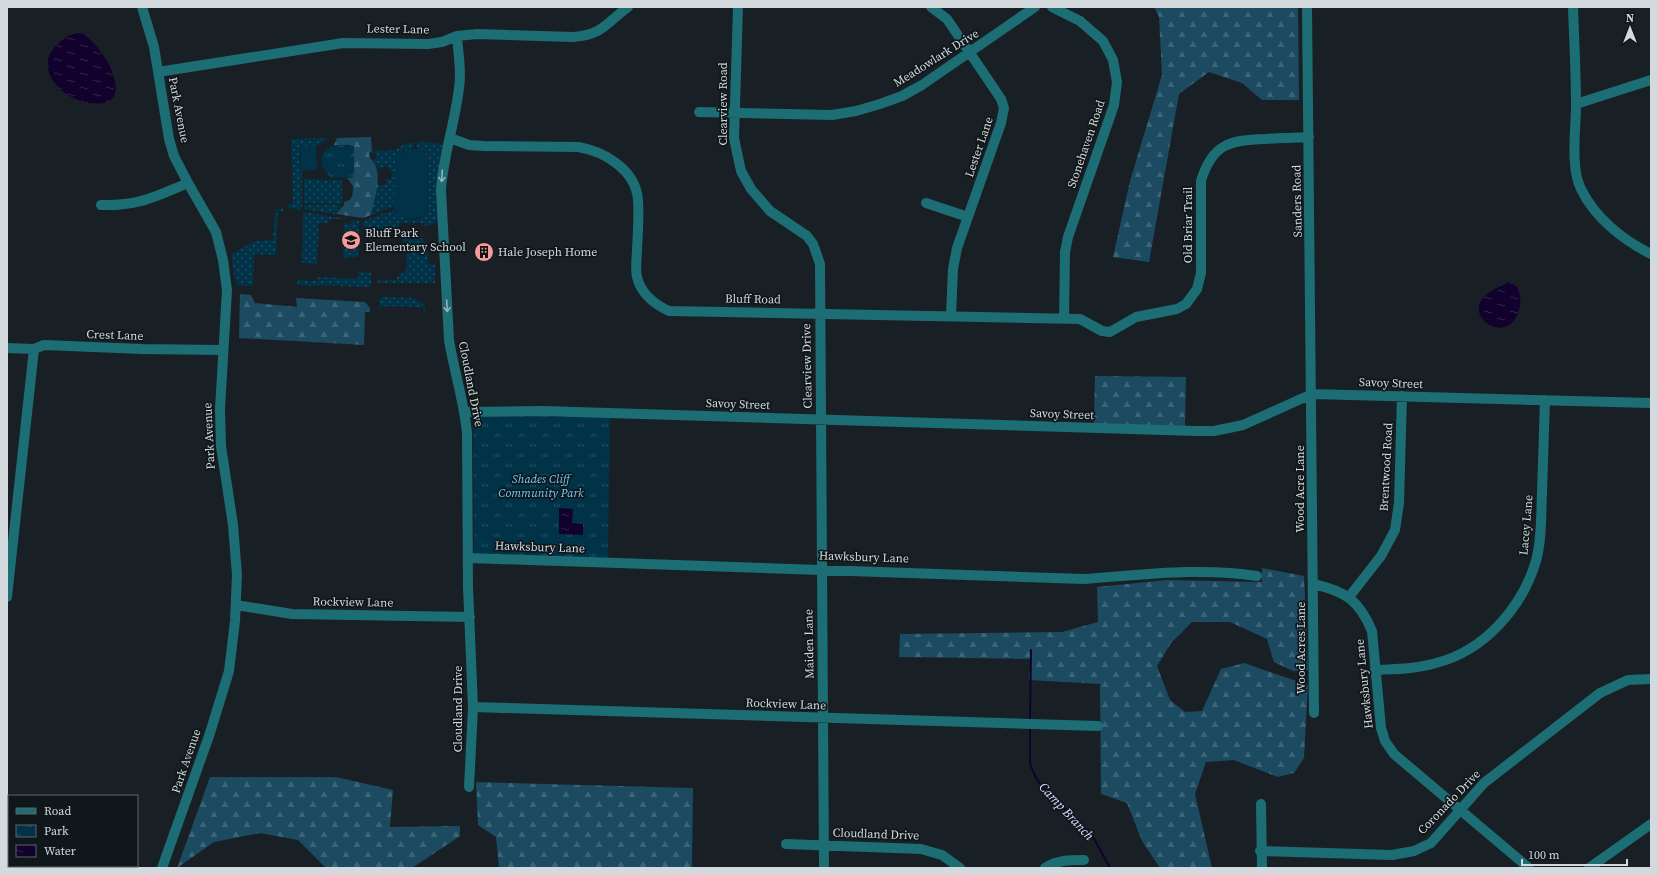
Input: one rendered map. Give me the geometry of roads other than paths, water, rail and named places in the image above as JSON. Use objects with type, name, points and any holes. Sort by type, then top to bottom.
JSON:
[{"type":"street","name":"Park Avenue","points":[[142,7],[154,47],[169,139],[174,156],[216,232],[221,249],[227,290],[222,350],[220,409],[222,456],[234,538],[236,605],[233,646],[226,681],[209,736],[162,868]]},
{"type":"street","name":"Lester Lane","points":[[158,72],[343,43],[428,44],[442,42],[457,36],[477,34],[573,37],[587,36],[594,34],[608,26],[628,7]]},
{"type":"street","name":"Clearview Road","points":[[738,7],[735,112],[736,154],[741,171],[750,189],[770,211],[807,236],[818,254],[820,264],[820,312]]},
{"type":"street","name":"Lester Lane","points":[[931,7],[947,19],[1001,99],[1004,114],[957,248],[953,269],[951,316]]},
{"type":"street","name":"Meadowlark Drive","points":[[699,112],[832,115],[856,111],[902,96],[922,85],[1035,7]]},
{"type":"street","name":"Stonehaven Road","points":[[1052,7],[1080,21],[1103,41],[1113,60],[1117,82],[1114,105],[1068,237],[1065,252],[1064,319]]},
{"type":"street","name":"Sanders Road","points":[[1307,7],[1312,394]]},
{"type":"street","points":[[1573,7],[1576,104],[1575,162],[1580,188],[1592,208],[1612,228],[1634,246],[1651,254]]},
{"type":"street","name":"Cloudland Drive","points":[[457,36],[460,86],[450,138],[442,166],[441,190],[449,340],[452,363],[456,371],[465,412],[473,707],[469,787]]},
{"type":"street","points":[[1576,104],[1651,80]]},
{"type":"street","name":"Old Briar Trail","points":[[1169,312],[1186,304],[1197,289],[1201,273],[1202,181],[1205,167],[1212,156],[1223,146],[1240,140],[1309,137]]},
{"type":"street","name":"Bluff Road","points":[[450,138],[469,145],[578,147],[590,149],[618,164],[631,179],[638,198],[637,277],[646,296],[656,305],[669,310],[820,312],[1080,319],[1102,331],[1110,332],[1136,317],[1169,312]]},
{"type":"street","points":[[101,205],[125,205],[143,201],[188,183]]},
{"type":"street","points":[[926,203],[968,217]]},
{"type":"street","name":"Clearview Drive","points":[[820,312],[821,420]]},
{"type":"street","name":"Crest Lane","points":[[7,348],[34,349],[44,345],[142,349],[222,350]]},
{"type":"street","points":[[7,597],[34,349]]},
{"type":"street","name":"Savoy Street","points":[[465,412],[544,411],[1214,431],[1255,421],[1312,394],[1651,403]]},
{"type":"street","name":"Wood Acre Lane","points":[[1312,394],[1313,584]]},
{"type":"street","name":"Brentwood Road","points":[[1349,596],[1381,556],[1394,530],[1399,503],[1402,396]]},
{"type":"street","name":"Lacey Lane","points":[[1375,670],[1424,666],[1453,658],[1466,651],[1488,635],[1504,620],[1515,606],[1530,576],[1539,545],[1545,400]]},
{"type":"street","name":"Maiden Lane","points":[[821,420],[824,868]]},
{"type":"street","name":"Hawksbury Lane","points":[[469,558],[728,568],[822,568],[1084,579],[1181,571],[1232,572],[1257,576]]},
{"type":"street","name":"Hawksbury Lane","points":[[1313,584],[1335,590],[1349,596],[1366,617],[1372,631],[1378,716],[1386,741],[1394,754],[1529,868]]},
{"type":"street","name":"Wood Acres Lane","points":[[1313,584],[1314,713]]},
{"type":"street","name":"Rockview Lane","points":[[236,605],[292,614],[470,616]]},
{"type":"street","name":"Coronado Drive","points":[[1260,851],[1404,854],[1423,848],[1438,836],[1484,783],[1600,692],[1628,680],[1651,679]]},
{"type":"street","name":"Rockview Lane","points":[[473,707],[1098,726]]},
{"type":"street","points":[[1261,804],[1260,851],[1262,868]]},
{"type":"street","points":[[1589,868],[1651,824]]},
{"type":"street","name":"Cloudland Drive","points":[[786,844],[921,849],[942,855],[960,868]]},
{"type":"street","points":[[1045,868],[1053,863],[1065,860],[1084,860]]},
{"type":"water","points":[[80,33],[87,37],[103,55],[115,79],[116,90],[112,98],[103,103],[90,103],[77,100],[66,94],[56,85],[50,75],[48,64],[50,53],[67,37]]},
{"type":"water","points":[[1509,282],[1515,283],[1518,290],[1520,296],[1519,310],[1513,321],[1506,327],[1497,328],[1489,325],[1483,319],[1479,312],[1479,304],[1487,294]]},
{"type":"water","points":[[559,508],[573,509],[572,523],[583,524],[583,535],[559,534]]},
{"type":"waterway","name":"Camp Branch","points":[[1030,719],[1031,650]]},
{"type":"waterway","name":"Camp Branch","points":[[1030,729],[1030,764],[1036,778],[1044,789],[1092,835],[1110,868]]},
{"type":"place","name":"Bluff Park Elementary School","points":[[351,240]]},
{"type":"place","name":"Hale Joseph Home","points":[[484,252]]},
{"type":"park label","name":"Shades Cliff Community Park","points":[[541,486]]}]
